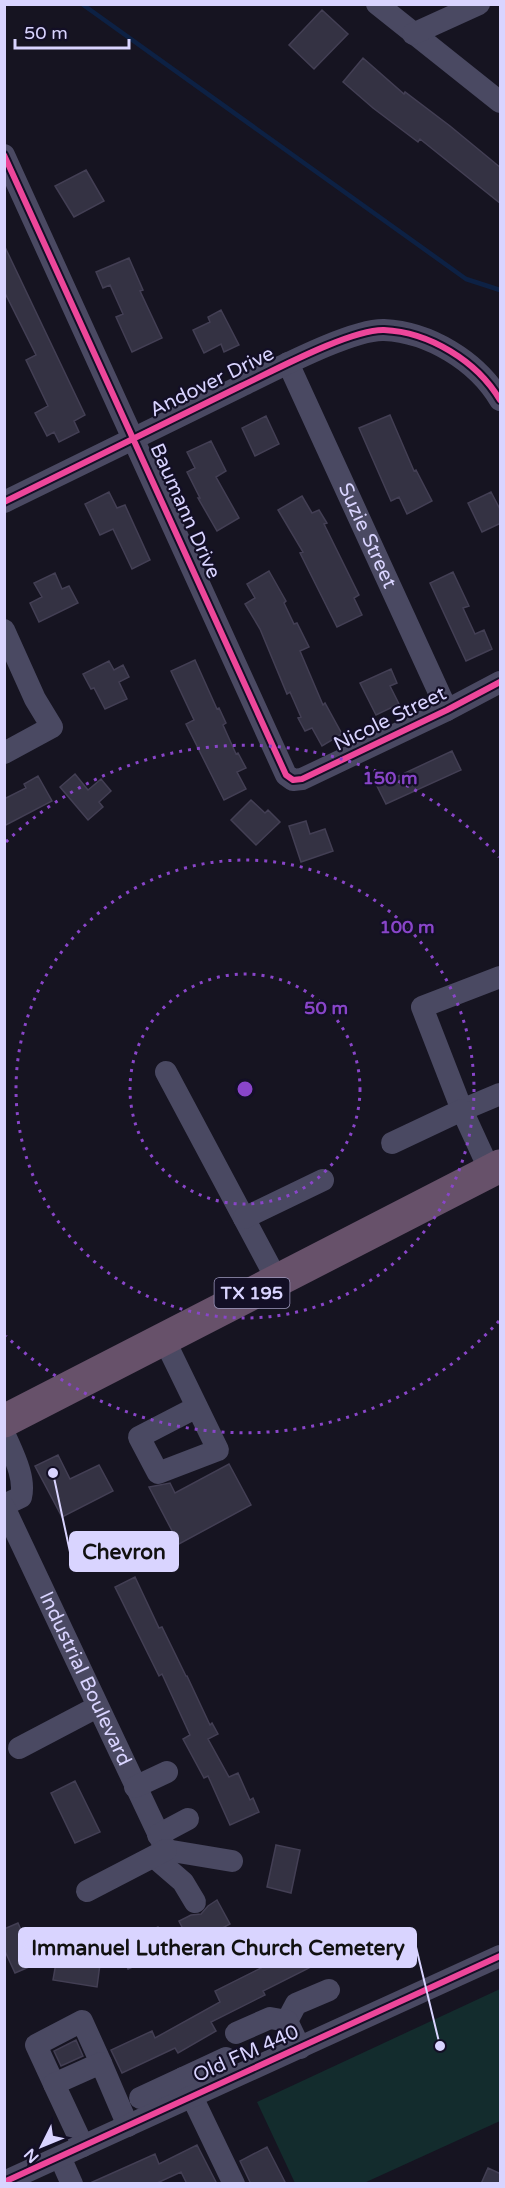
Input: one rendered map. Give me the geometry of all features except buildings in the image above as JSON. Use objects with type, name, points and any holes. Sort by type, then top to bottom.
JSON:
[{"type":"highway","name":"TX 195","points":[[4,1421],[495,1168]]},
{"type":"street","points":[[377,4],[501,102]]},
{"type":"street","points":[[413,34],[479,4]]},
{"type":"street","name":"Baumann Drive","points":[[4,155],[286,775],[292,780]]},
{"type":"street","name":"Andover Drive","points":[[4,502],[288,363],[347,338],[383,330],[417,337],[441,346],[469,364],[501,400]]},
{"type":"street","name":"Suzie Street","points":[[288,363],[447,710]]},
{"type":"street","points":[[4,630],[34,699],[52,727],[4,753]]},
{"type":"street","name":"Nicole Street","points":[[292,780],[302,779],[501,682]]},
{"type":"street","points":[[495,1168],[462,1110],[422,1007],[501,977]]},
{"type":"street","points":[[166,1072],[277,1280]]},
{"type":"street","points":[[392,1143],[501,1094]]},
{"type":"street","points":[[244,1218],[323,1180]]},
{"type":"street","points":[[164,1339],[197,1407]]},
{"type":"street","points":[[4,1433],[18,1467],[23,1490],[21,1497],[4,1506]]},
{"type":"street","name":"Industrial Boulevard","points":[[4,1506],[135,1787],[159,1847]]},
{"type":"street","points":[[19,1748],[97,1707]]},
{"type":"street","points":[[135,1787],[168,1772]]},
{"type":"street","points":[[87,1891],[159,1847],[188,1819]]},
{"type":"street","points":[[159,1847],[232,1861]]},
{"type":"street","points":[[159,1847],[195,1902]]},
{"type":"street","name":"Old FM 440","points":[[4,2182],[128,2126],[187,2087],[300,2048],[501,1956]]},
{"type":"street","points":[[287,2021],[296,2004],[329,1990]]},
{"type":"street","points":[[237,2032],[270,2018],[287,2021]]},
{"type":"street","points":[[83,2146],[36,2045],[82,2021],[128,2126]]},
{"type":"street","points":[[287,2021],[300,2048]]},
{"type":"street","points":[[140,2098],[187,2087],[226,2058]]},
{"type":"street","points":[[54,2084],[101,2063]]},
{"type":"street","points":[[187,2087],[234,2184]]},
{"type":"street","points":[[60,2157],[72,2184]]},
{"type":"green space","points":[[500,1989],[500,2121],[364,2183],[295,2183],[257,2102]]},
{"type":"waterway","points":[[82,4],[466,279],[500,290]]},
{"type":"cycle path","points":[[4,155],[286,775],[293,780],[302,779],[447,710],[500,682]]},
{"type":"cycle path","points":[[4,502],[292,361],[333,343],[370,332],[384,330],[418,336],[450,351],[478,373],[500,400]]},
{"type":"cycle path","points":[[4,2182],[500,1956]]},
{"type":"place","name":"Chevron","points":[[53,1473]]},
{"type":"place","name":"Immanuel Lutheran Church Cemetery","points":[[440,2046]]}]
